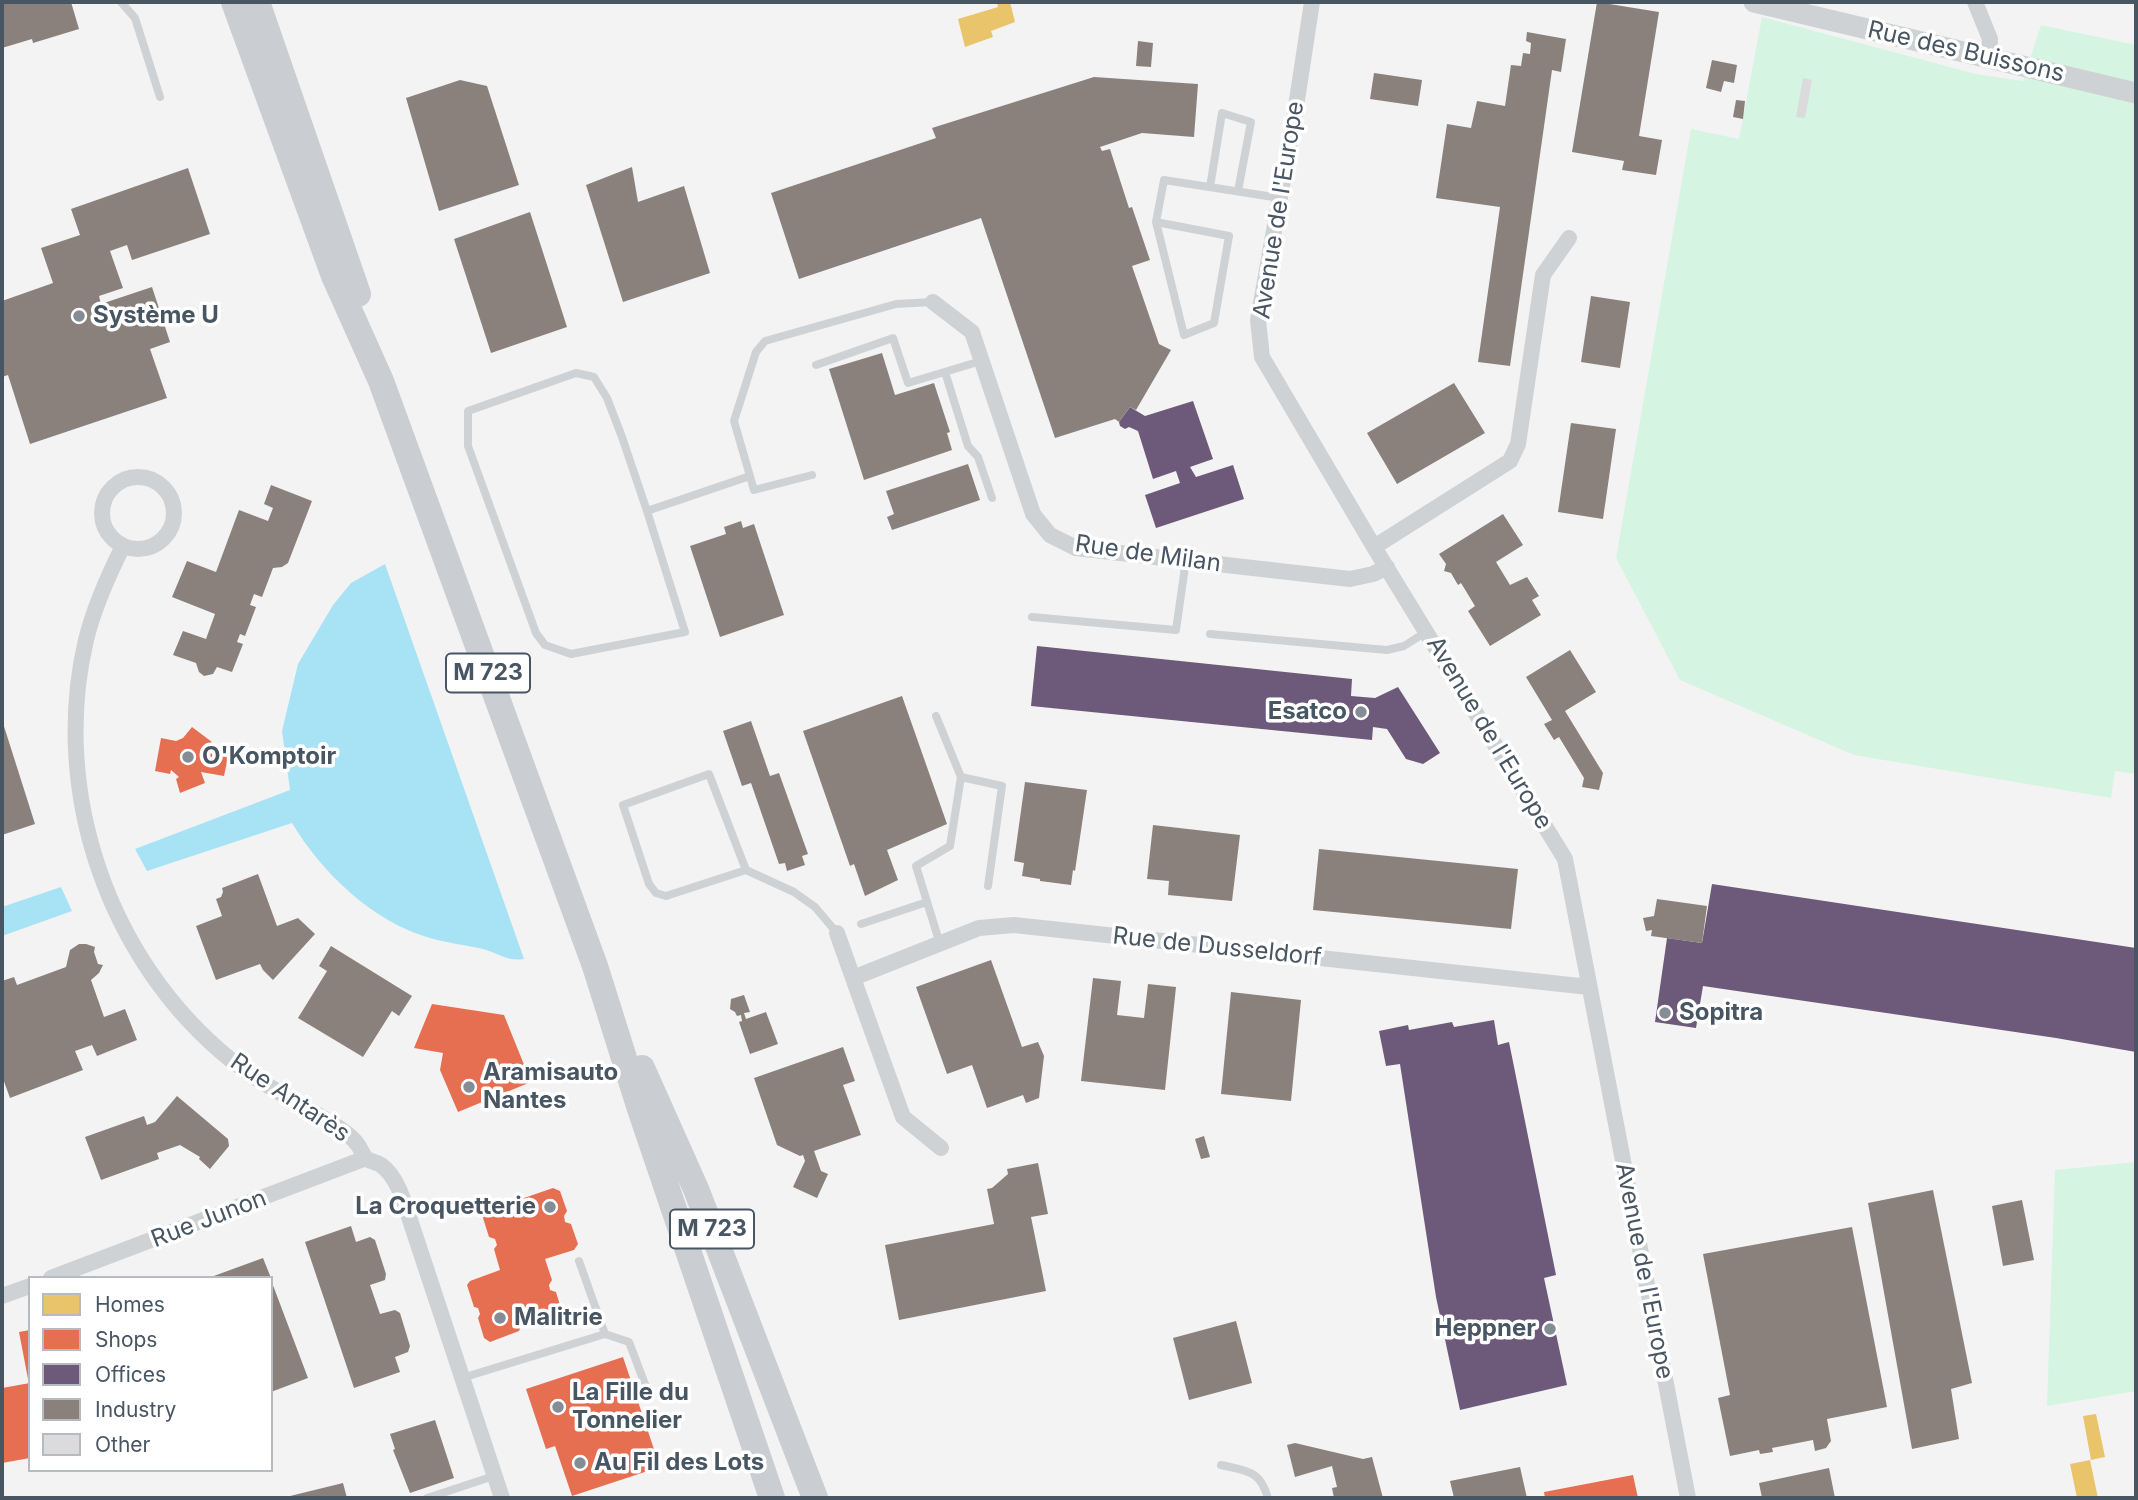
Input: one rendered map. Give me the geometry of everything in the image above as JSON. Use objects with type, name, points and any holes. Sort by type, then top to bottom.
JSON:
[{"type":"main road","name":"M 723","points":[[234,2],[334,276],[381,381],[595,966],[639,1109],[772,1498]]},
{"type":"main road","name":"M 723","points":[[257,2],[345,252],[381,381]]},
{"type":"main road","name":"M 723","points":[[595,966],[696,1189],[815,1498]]},
{"type":"street","name":"Avenue de l'Europe","points":[[1311,2],[1258,320],[1262,357],[1374,547],[1565,859],[1688,1498]]},
{"type":"street","name":"Rue des Buissons","points":[[1754,2],[2136,93]]},
{"type":"street","points":[[1975,2],[1990,39],[1989,58]]},
{"type":"street","points":[[1374,547],[1510,461],[1518,444],[1543,275],[1569,238]]},
{"type":"street","name":"Rue de Milan","points":[[933,302],[972,332],[1033,514],[1050,535],[1076,548],[1350,579],[1373,574],[1387,567]]},
{"type":"street","points":[[125,479],[151,479],[163,486],[171,499],[174,510],[172,525],[165,537],[149,548],[134,549],[123,546],[111,537],[102,522],[105,497],[115,484],[125,479]]},
{"type":"street","name":"Rue Antarès","points":[[123,546],[104,584],[86,640],[78,694],[75,749],[81,799],[92,847],[113,908],[138,953],[165,993],[194,1027],[262,1084],[340,1129],[357,1143],[366,1158],[381,1164],[390,1174],[401,1194],[502,1498]]},
{"type":"street","name":"Rue de Dusseldorf","points":[[853,978],[979,928],[1014,925],[1589,987]]},
{"type":"street","points":[[837,933],[903,1117],[941,1148]]},
{"type":"street","name":"Rue Junon","points":[[56,1276],[366,1158]]},
{"type":"street","points":[[2,1296],[28,1287]]},
{"type":"lane","points":[[121,2],[135,18],[160,97]]},
{"type":"lane","points":[[1210,187],[1222,113],[1251,121],[1238,191]]},
{"type":"lane","points":[[1156,222],[1229,236],[1214,323],[1184,335],[1156,222],[1164,180],[1280,198]]},
{"type":"lane","points":[[812,475],[754,490],[734,421],[756,352],[765,341],[896,304],[933,302]]},
{"type":"lane","points":[[816,365],[893,338],[908,383],[981,361]]},
{"type":"lane","points":[[945,372],[968,446],[978,457],[992,498]]},
{"type":"lane","points":[[576,373],[594,377],[607,398],[647,511],[685,632],[571,654],[545,645],[536,633],[468,446],[468,411],[576,373]]},
{"type":"lane","points":[[647,511],[750,476]]},
{"type":"lane","points":[[1031,617],[1176,630],[1186,560]]},
{"type":"lane","points":[[1210,634],[1387,650],[1404,646],[1427,631]]},
{"type":"lane","points":[[936,716],[961,777],[950,846],[915,866],[940,944]]},
{"type":"lane","points":[[746,870],[709,774],[623,805],[649,884],[656,893],[666,897],[746,870],[794,892],[815,908],[837,933]]},
{"type":"lane","points":[[961,777],[1002,786],[988,886]]},
{"type":"lane","points":[[861,924],[927,902]]},
{"type":"lane","points":[[579,1261],[606,1334]]},
{"type":"lane","points":[[462,1378],[606,1334],[629,1342],[646,1387]]},
{"type":"lane","points":[[1221,1465],[1251,1471],[1264,1484],[1268,1498]]},
{"type":"lane","points":[[427,1498],[495,1476]]},
{"type":"green space","points":[[1762,17],[1976,74],[2023,81],[2041,25],[2136,45],[2136,774],[2115,771],[2111,798],[1854,755],[1680,680],[1616,558],[1691,129],[1739,139]]},
{"type":"green space","points":[[2136,1162],[2136,1391],[2047,1406],[2055,1170]]},
{"type":"water","points":[[385,564],[524,959],[508,958],[483,949],[430,938],[389,920],[369,908],[334,877],[304,842],[292,823],[147,871],[135,849],[290,790],[282,731],[298,664],[333,605],[351,583]]},
{"type":"water","points":[[61,887],[72,911],[2,936],[2,907]]},
{"type":"building: Homes","points":[[1010,2],[1015,22],[991,31],[993,37],[965,47],[958,19],[998,7],[997,3]]},
{"type":"building: Homes","points":[[2096,1414],[2105,1457],[2091,1460],[2083,1416]]},
{"type":"building: Homes","points":[[2090,1460],[2098,1498],[2077,1498],[2070,1464]]},
{"type":"building: Shops","points":[[192,727],[212,742],[204,752],[228,757],[224,776],[201,772],[205,783],[180,793],[176,779],[179,777],[171,770],[170,774],[155,771],[161,738],[176,741],[183,738]]},
{"type":"building: Shops","points":[[432,1004],[504,1015],[531,1082],[458,1112],[440,1070],[443,1053],[414,1048]]},
{"type":"building: Shops","points":[[553,1188],[560,1191],[567,1211],[565,1222],[571,1224],[578,1244],[574,1250],[545,1259],[552,1280],[550,1290],[556,1292],[562,1312],[560,1318],[532,1327],[527,1324],[521,1326],[519,1331],[490,1342],[484,1338],[478,1318],[480,1314],[478,1308],[474,1307],[467,1285],[470,1281],[500,1270],[494,1249],[497,1245],[495,1239],[489,1237],[483,1218],[486,1211]]},
{"type":"building: Shops","points":[[28,1330],[28,1379],[19,1332]]},
{"type":"building: Shops","points":[[623,1357],[660,1467],[572,1496],[555,1446],[546,1449],[526,1389]]},
{"type":"building: Shops","points":[[28,1383],[28,1458],[2,1463],[2,1388]]},
{"type":"building: Shops","points":[[1633,1475],[1638,1498],[1545,1498],[1544,1492]]},
{"type":"building: Offices","points":[[1193,401],[1213,459],[1190,467],[1196,477],[1233,465],[1244,499],[1156,528],[1145,495],[1180,483],[1176,471],[1153,479],[1138,431],[1129,427],[1125,429],[1119,422],[1130,407],[1145,416]]},
{"type":"building: Offices","points":[[1037,646],[1352,679],[1351,696],[1375,698],[1398,687],[1440,753],[1423,764],[1406,759],[1387,729],[1373,727],[1372,740],[1031,706]]},
{"type":"building: Offices","points":[[1712,884],[2136,948],[2136,1052],[1703,986],[1696,1028],[1655,1022],[1667,938],[1702,943]]},
{"type":"building: Offices","points":[[1494,1020],[1498,1045],[1509,1042],[1556,1275],[1544,1278],[1567,1385],[1460,1410],[1436,1297],[1400,1064],[1386,1066],[1379,1031],[1408,1025],[1409,1030],[1452,1022],[1454,1027]]},
{"type":"building: Industry","points":[[2,2],[71,2],[79,29],[33,43],[32,39],[2,48]]},
{"type":"building: Industry","points":[[1597,2],[1659,12],[1639,136],[1662,140],[1656,175],[1622,170],[1624,161],[1572,152]]},
{"type":"building: Industry","points":[[1527,32],[1566,39],[1561,72],[1552,70],[1510,366],[1478,362],[1500,207],[1436,198],[1447,124],[1471,128],[1477,101],[1505,106],[1511,65],[1521,66],[1523,53],[1530,54],[1531,43],[1526,41]]},
{"type":"building: Industry","points":[[1138,41],[1153,43],[1151,67],[1136,66]]},
{"type":"building: Industry","points":[[1712,60],[1737,65],[1734,83],[1724,81],[1721,92],[1706,88]]},
{"type":"building: Industry","points":[[1374,73],[1422,80],[1418,106],[1370,99]]},
{"type":"building: Industry","points":[[1094,77],[1198,84],[1194,137],[1142,133],[1100,147],[1102,151],[1110,149],[1129,208],[1132,207],[1150,260],[1132,266],[1159,344],[1171,350],[1136,410],[1130,407],[1119,422],[1115,419],[1055,438],[981,218],[799,279],[771,193],[936,138],[932,128]]},
{"type":"building: Industry","points":[[460,80],[487,86],[519,185],[439,211],[406,98]]},
{"type":"building: Industry","points":[[1736,100],[1745,101],[1743,119],[1733,117]]},
{"type":"building: Industry","points":[[632,167],[638,202],[684,186],[710,273],[623,302],[586,185]]},
{"type":"building: Industry","name":"Système U","points":[[188,168],[210,234],[132,260],[127,245],[110,251],[123,288],[99,296],[101,304],[152,287],[170,342],[150,349],[167,398],[30,444],[8,375],[2,377],[2,301],[53,283],[41,248],[80,235],[71,209]]},
{"type":"building: Industry","points":[[530,212],[567,327],[491,353],[454,239]]},
{"type":"building: Industry","points":[[1591,296],[1630,302],[1620,368],[1581,362]]},
{"type":"building: Industry","points":[[882,353],[895,395],[934,383],[950,432],[947,433],[952,450],[864,480],[829,369]]},
{"type":"building: Industry","points":[[1454,383],[1485,433],[1397,484],[1367,433]]},
{"type":"building: Industry","points":[[1571,423],[1616,429],[1603,519],[1558,512]]},
{"type":"building: Industry","points":[[968,464],[980,500],[892,530],[887,517],[894,514],[886,491]]},
{"type":"building: Industry","points":[[271,485],[312,501],[288,563],[273,568],[262,597],[254,594],[250,605],[256,607],[245,636],[240,634],[237,642],[243,644],[232,672],[217,667],[213,674],[204,676],[199,672],[196,663],[173,655],[183,631],[206,639],[215,614],[172,597],[187,561],[216,572],[239,510],[268,521],[273,508],[264,504]]},
{"type":"building: Industry","points":[[1503,514],[1523,545],[1496,562],[1510,585],[1527,577],[1539,596],[1532,600],[1541,615],[1490,646],[1468,611],[1475,606],[1461,583],[1458,585],[1451,573],[1444,571],[1446,564],[1439,554]]},
{"type":"building: Industry","points":[[741,521],[743,528],[754,524],[784,615],[720,637],[690,546],[726,534],[724,527]]},
{"type":"building: Industry","points":[[1570,650],[1596,692],[1565,711],[1603,773],[1599,790],[1582,787],[1584,778],[1559,737],[1554,740],[1544,724],[1552,720],[1526,677]]},
{"type":"building: Industry","points":[[902,696],[947,824],[887,850],[898,880],[865,896],[854,864],[850,866],[803,731]]},
{"type":"building: Industry","points":[[2,720],[35,824],[2,835]]},
{"type":"building: Industry","points":[[751,721],[770,776],[779,773],[808,854],[802,856],[805,865],[787,871],[785,863],[779,864],[751,783],[742,786],[723,731]]},
{"type":"building: Industry","points":[[1025,782],[1087,790],[1071,885],[1022,876],[1024,863],[1014,861]]},
{"type":"building: Industry","points":[[1153,825],[1240,835],[1232,901],[1168,895],[1169,881],[1147,879]]},
{"type":"building: Industry","points":[[1319,849],[1518,869],[1511,929],[1313,910]]},
{"type":"building: Industry","points":[[258,874],[277,926],[298,918],[315,934],[273,980],[260,964],[216,980],[196,926],[222,916],[216,899],[221,897],[222,888]]},
{"type":"building: Industry","points":[[1657,899],[1707,906],[1702,943],[1651,936],[1652,930],[1646,931],[1643,918],[1654,916]]},
{"type":"building: Industry","points":[[79,944],[95,947],[98,964],[103,965],[91,980],[104,1017],[125,1009],[137,1040],[97,1056],[92,1045],[75,1051],[83,1070],[10,1098],[2,1076],[2,981],[14,977],[17,985],[66,967],[70,950]]},
{"type":"building: Industry","points":[[331,946],[412,996],[399,1016],[392,1011],[363,1057],[298,1018],[327,971],[319,966]]},
{"type":"building: Industry","points":[[991,960],[1022,1047],[1038,1042],[1044,1056],[1039,1098],[1026,1103],[1023,1095],[987,1108],[972,1065],[947,1074],[916,987]]},
{"type":"building: Industry","points":[[1093,978],[1121,981],[1117,1015],[1144,1018],[1148,984],[1176,987],[1165,1090],[1081,1081]]},
{"type":"building: Industry","points":[[1231,992],[1301,1000],[1291,1101],[1221,1094]]},
{"type":"building: Industry","points":[[744,995],[750,1012],[744,1013],[746,1019],[766,1012],[778,1044],[750,1054],[739,1022],[742,1021],[741,1015],[737,1016],[730,1009],[731,999]]},
{"type":"building: Industry","points":[[843,1047],[855,1081],[843,1085],[861,1135],[814,1151],[821,1171],[828,1174],[817,1198],[793,1187],[805,1161],[803,1155],[777,1145],[754,1078]]},
{"type":"building: Industry","points":[[177,1096],[228,1139],[229,1146],[210,1169],[200,1157],[180,1145],[157,1153],[159,1159],[101,1180],[85,1137],[144,1116],[147,1125],[155,1122]]},
{"type":"building: Industry","points":[[1204,1136],[1210,1157],[1201,1159],[1195,1139]]},
{"type":"building: Industry","points":[[1038,1163],[1048,1214],[1031,1217],[1046,1291],[899,1320],[885,1245],[994,1224],[987,1189],[1008,1174],[1007,1169]]},
{"type":"building: Industry","points":[[1933,1190],[1972,1383],[1951,1389],[1959,1439],[1912,1449],[1868,1203]]},
{"type":"building: Industry","points":[[2022,1200],[2034,1260],[2003,1266],[1992,1206]]},
{"type":"building: Industry","points":[[351,1226],[356,1242],[370,1237],[375,1240],[386,1274],[385,1280],[370,1285],[380,1314],[395,1310],[400,1313],[410,1346],[408,1352],[395,1357],[400,1372],[354,1388],[305,1242]]},
{"type":"building: Industry","points":[[1852,1227],[1887,1407],[1827,1419],[1831,1441],[1826,1448],[1815,1451],[1813,1440],[1772,1448],[1773,1452],[1760,1454],[1759,1450],[1730,1456],[1718,1398],[1730,1395],[1703,1254]]},
{"type":"building: Industry","points":[[263,1258],[270,1276],[214,1276]]},
{"type":"building: Industry","points":[[273,1285],[308,1378],[273,1391]]},
{"type":"building: Industry","points":[[1236,1321],[1252,1383],[1189,1400],[1173,1338]]},
{"type":"building: Industry","points":[[435,1420],[454,1478],[410,1493],[393,1450],[395,1449],[390,1434]]},
{"type":"building: Industry","points":[[1295,1443],[1363,1459],[1372,1457],[1383,1498],[1334,1498],[1332,1488],[1337,1487],[1332,1466],[1295,1477],[1287,1445]]},
{"type":"building: Industry","points":[[1520,1467],[1527,1498],[1454,1498],[1450,1481]]},
{"type":"building: Industry","points":[[1829,1468],[1835,1498],[1762,1498],[1759,1483]]},
{"type":"building: Industry","points":[[343,1483],[347,1498],[286,1498],[286,1497]]},
{"type":"building: Other","points":[[1803,78],[1812,80],[1805,118],[1796,117]]},
{"type":"place","name":"Système U","points":[[79,316]]},
{"type":"place","name":"Esatco","points":[[1361,712]]},
{"type":"place","name":"O'Komptoir","points":[[188,757]]},
{"type":"place","name":"Sopitra","points":[[1665,1013]]},
{"type":"place","name":"Aramisauto Nantes","points":[[469,1087]]},
{"type":"place","name":"La Croquetterie","points":[[550,1207]]},
{"type":"place","name":"Malitrie","points":[[500,1318]]},
{"type":"place","name":"Heppner","points":[[1550,1329]]},
{"type":"place","name":"La Fille du Tonnelier","points":[[558,1407]]},
{"type":"place","name":"Au Fil des Lots","points":[[580,1463]]}]
